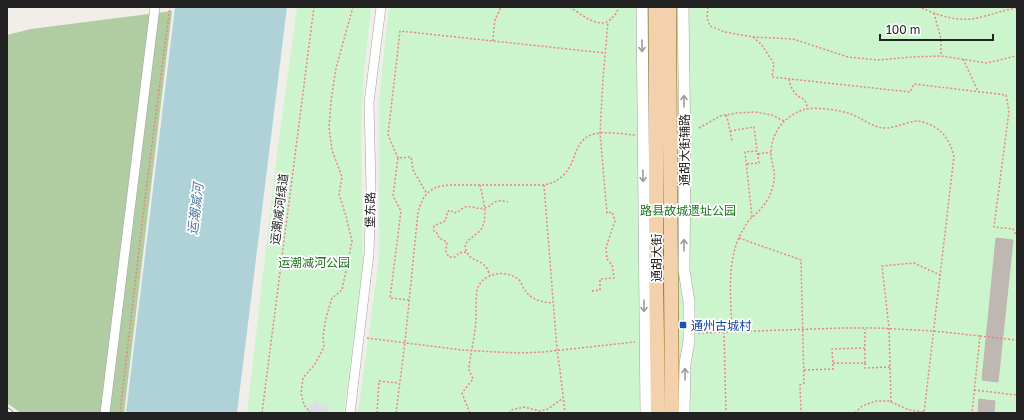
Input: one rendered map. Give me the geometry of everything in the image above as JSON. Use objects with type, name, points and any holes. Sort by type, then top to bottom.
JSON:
[{"type":"main road","name":"通胡大街","points":[[656,7],[656,270],[658,413]]},
{"type":"main road","name":"通胡大街","points":[[669,7],[672,413]]},
{"type":"street","points":[[105,413],[155,7]]},
{"type":"street","name":"堡东路","points":[[350,413],[369,254],[371,186],[369,103],[381,7]]},
{"type":"street","points":[[642,7],[642,135],[646,413]]},
{"type":"street","name":"通胡大街辅路","points":[[683,7],[685,150],[684,270],[689,302],[689,341],[685,364],[684,413]]},
{"type":"path","points":[[120,413],[145,198],[170,7]]},
{"type":"path","name":"运潮减河绿道","points":[[262,413],[314,7]]},
{"type":"path","points":[[311,413],[304,405],[301,393],[303,378],[315,364],[324,348],[323,336],[326,318],[332,298],[342,290],[352,241],[339,194],[342,177],[332,150],[329,127],[336,68],[353,7]]},
{"type":"path","points":[[493,41],[495,20],[501,7]]},
{"type":"path","points":[[570,7],[585,18],[600,24],[608,22],[614,16],[618,10],[618,7]]},
{"type":"path","points":[[708,7],[707,18],[710,26],[726,32],[753,37],[793,39],[848,57],[878,60],[941,56],[987,63],[1017,55]]},
{"type":"path","points":[[922,8],[955,19],[976,18],[1017,8]]},
{"type":"path","points":[[934,13],[941,39],[941,56]]},
{"type":"path","points":[[592,291],[600,290],[600,279],[614,278],[612,265],[607,259],[606,248],[615,221],[612,212],[607,213],[600,133],[608,22]]},
{"type":"path","points":[[409,300],[390,298],[401,211],[393,196],[398,158],[388,135],[400,31],[605,53]]},
{"type":"path","points":[[753,37],[762,45],[774,64],[772,77],[910,92],[914,84],[1006,95],[1009,111],[994,227],[1013,229],[1017,237]]},
{"type":"path","points":[[962,60],[978,91]]},
{"type":"path","points":[[789,79],[793,91],[797,96],[803,98],[806,102],[807,109]]},
{"type":"path","points":[[732,331],[731,278],[734,249],[749,220],[765,204],[772,190],[774,172],[771,152],[776,131],[784,121],[794,114],[807,109],[834,110],[850,114],[875,127],[896,127],[917,121],[936,127],[943,133],[950,143],[954,156],[924,413],[910,410],[889,401],[876,401],[862,406],[855,413]]},
{"type":"path","points":[[699,128],[720,116],[737,113],[756,112],[772,115],[784,121]]},
{"type":"path","points":[[726,115],[732,141]]},
{"type":"path","points":[[730,131],[754,127],[759,163],[747,164]]},
{"type":"path","points":[[396,413],[405,342],[418,212],[422,200],[429,191],[440,186],[544,185],[554,182],[569,168],[582,140],[600,133],[642,135]]},
{"type":"path","points":[[752,217],[745,152],[757,151]]},
{"type":"path","points":[[758,154],[771,152]]},
{"type":"path","points":[[398,158],[411,158],[413,170],[427,194]]},
{"type":"path","points":[[480,185],[485,213],[484,222],[481,230],[468,240],[466,252],[471,258],[484,265],[490,276]]},
{"type":"path","points":[[544,185],[557,350],[565,413]]},
{"type":"path","points":[[466,252],[459,253],[455,257],[449,257],[446,252],[447,242],[439,238],[438,234],[434,231],[434,226],[445,221],[447,212],[450,210],[454,213],[466,206],[471,206],[476,209],[491,206],[496,202],[508,202]]},
{"type":"path","points":[[739,238],[801,260],[804,383],[800,385],[800,413]]},
{"type":"path","points":[[891,402],[889,328],[882,266],[914,264],[940,275]]},
{"type":"path","points":[[470,413],[462,393],[473,379],[469,370],[476,320],[478,290],[480,285],[487,277],[496,273],[504,273],[512,275],[519,280],[529,296],[536,300],[553,303]]},
{"type":"path","points":[[865,328],[865,368],[890,367]]},
{"type":"path","points":[[693,333],[802,329],[889,328],[934,331],[1017,340]]},
{"type":"path","points":[[724,332],[726,413]]},
{"type":"path","points":[[972,413],[980,336]]},
{"type":"path","points":[[359,337],[472,350],[520,353],[637,341]]},
{"type":"path","points":[[804,370],[833,369],[832,349],[865,348]]},
{"type":"path","points":[[833,364],[865,363]]},
{"type":"path","points":[[377,413],[379,381],[400,383]]},
{"type":"path","points":[[974,390],[1017,395]]},
{"type":"path","points":[[509,413],[511,410],[524,407],[540,410],[548,408],[563,398]]},
{"type":"green space","name":"运潮减河公园","points":[[297,7],[371,7],[364,71],[361,131],[363,266],[344,413],[247,413],[276,161]]},
{"type":"green space","name":"路县故城遗址公园","points":[[389,7],[1017,7],[1017,413],[358,413],[379,258],[379,100]]},
{"type":"green space","points":[[172,11],[124,413],[21,413],[7,403],[7,35],[31,29]]},
{"type":"shaded area","points":[[316,400],[321,407],[327,403],[327,412],[333,413],[306,413]]},
{"type":"water","name":"运潮减河","points":[[175,7],[287,7],[237,413],[126,413]]},
{"type":"building","points":[[996,238],[1013,240],[998,382],[982,380]]},
{"type":"building","points":[[979,399],[995,401],[994,413],[978,413]]},
{"type":"railway","points":[[7,409],[12,413]]},
{"type":"place","name":"通州古城村","points":[[683,325]]}]
